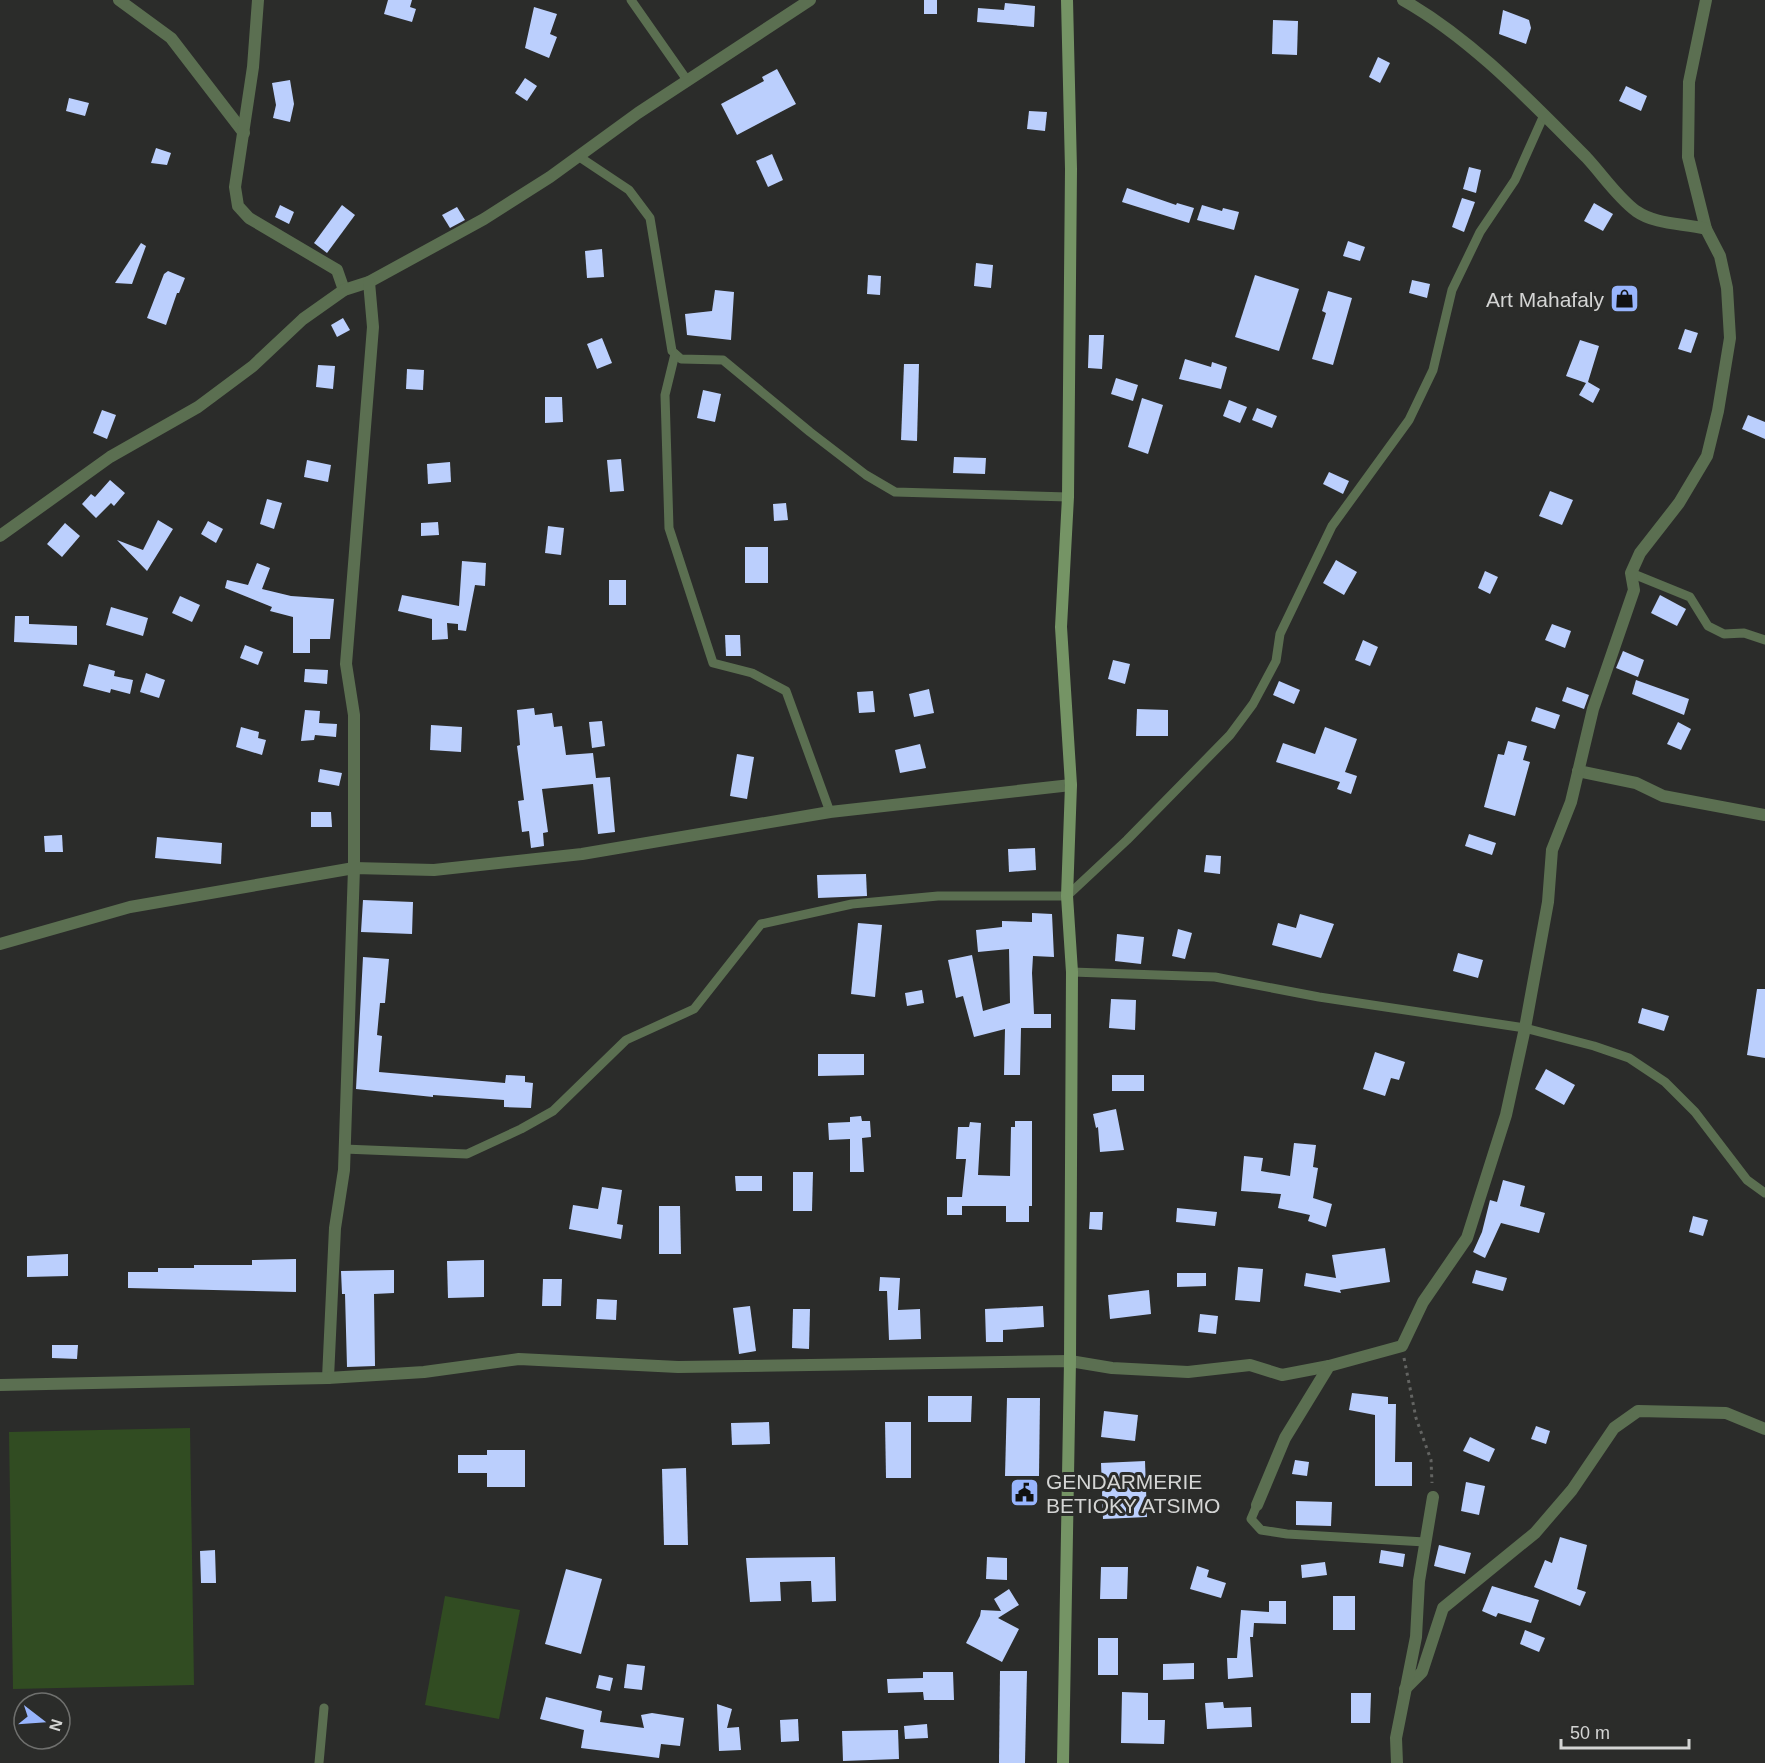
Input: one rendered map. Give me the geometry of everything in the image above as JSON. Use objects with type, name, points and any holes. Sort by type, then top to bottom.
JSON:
[{"type":"main road","points":[[1063,1763],[1070,1361],[1072,972],[1067,896],[1071,785],[1061,627],[1068,497],[1071,169],[1067,0]]},
{"type":"street","points":[[118,0],[171,38],[244,133]]},
{"type":"street","points":[[258,0],[254,67],[235,187],[238,206],[249,218],[337,270],[344,290]]},
{"type":"street","points":[[0,536],[111,457],[198,407],[253,366],[303,319],[344,290],[369,282],[484,219],[687,80],[810,0]]},
{"type":"street","points":[[1403,0],[1432,16],[1544,115],[1635,210],[1657,221],[1682,223],[1706,229]]},
{"type":"street","points":[[0,1385],[328,1378],[424,1372],[519,1359],[678,1367],[1070,1361],[1112,1368],[1188,1372],[1250,1365],[1282,1375],[1329,1366],[1402,1346],[1423,1302],[1467,1238],[1506,1116],[1548,902],[1552,850],[1572,802],[1578,771],[1609,657],[1634,590],[1631,573],[1640,553],[1680,503],[1707,456],[1718,411],[1730,338],[1727,288],[1720,256],[1706,229],[1688,157],[1689,82],[1706,0]]},
{"type":"street","points":[[328,1378],[335,1228],[344,1149],[354,868],[354,715],[346,664],[373,327],[369,282]]},
{"type":"street","points":[[1578,771],[1636,783],[1663,796],[1765,815]]},
{"type":"street","points":[[0,945],[130,907],[354,868],[434,870],[582,854],[830,812],[1071,785]]},
{"type":"street","points":[[1257,1505],[1285,1438],[1329,1366]]},
{"type":"street","points":[[1405,1689],[1422,1672],[1443,1608],[1535,1533],[1572,1490],[1614,1428],[1638,1412],[1726,1413],[1765,1429]]},
{"type":"street","points":[[1397,1763],[1396,1738],[1416,1637],[1419,1581],[1432,1497]]},
{"type":"lane","points":[[631,0],[687,80]]},
{"type":"lane","points":[[344,1149],[467,1154],[521,1129],[553,1111],[626,1040],[694,1009],[761,924],[852,904],[938,896],[1067,896],[1127,840],[1230,735],[1253,705],[1276,661],[1280,634],[1332,526],[1409,420],[1432,370],[1452,290],[1480,231],[1515,180],[1544,115]]},
{"type":"lane","points":[[578,156],[629,190],[650,218],[672,351],[681,360],[723,360],[866,475],[895,492],[1068,497]]},
{"type":"lane","points":[[675,354],[665,395],[669,528],[713,663],[752,673],[786,690],[830,812]]},
{"type":"lane","points":[[1631,573],[1690,597],[1708,626],[1724,634],[1744,633],[1765,640]]},
{"type":"lane","points":[[1072,972],[1215,977],[1319,997],[1525,1028],[1629,1058],[1665,1082],[1695,1112],[1748,1180],[1765,1193]]},
{"type":"lane","points":[[1257,1505],[1251,1519],[1261,1530],[1306,1536],[1425,1542]]},
{"type":"lane","points":[[319,1763],[324,1708]]},
{"type":"path","points":[[1402,1346],[1416,1418],[1431,1460],[1432,1497]]},
{"type":"green space","points":[[190,1428],[194,1685],[13,1689],[9,1432]]},
{"type":"green space","points":[[445,1596],[520,1610],[499,1719],[425,1705]]},
{"type":"building","points":[[388,0],[412,0],[410,7],[416,9],[412,22],[384,14]]},
{"type":"building","points":[[924,0],[937,0],[937,14],[924,14]]},
{"type":"building","points":[[1005,3],[1035,6],[1034,27],[977,22],[978,8],[1004,10]]},
{"type":"building","points":[[534,7],[557,14],[550,34],[557,37],[549,58],[525,48]]},
{"type":"building","points":[[1503,10],[1529,20],[1531,28],[1526,44],[1499,34]]},
{"type":"building","points":[[1273,20],[1298,21],[1297,55],[1272,54]]},
{"type":"building","points":[[1378,57],[1390,63],[1380,83],[1369,77]]},
{"type":"building","points":[[777,69],[796,104],[737,135],[721,104],[764,81],[762,77]]},
{"type":"building","points":[[525,78],[537,86],[527,101],[515,93]]},
{"type":"building","points":[[290,80],[294,104],[290,122],[273,118],[276,105],[272,83]]},
{"type":"building","points":[[1626,86],[1647,96],[1641,111],[1619,101]]},
{"type":"building","points":[[69,98],[89,103],[85,116],[66,111]]},
{"type":"building","points":[[1029,111],[1047,112],[1045,131],[1027,129]]},
{"type":"building","points":[[156,148],[171,153],[167,165],[151,163]]},
{"type":"building","points":[[772,154],[783,180],[768,187],[756,161]]},
{"type":"building","points":[[1469,167],[1481,170],[1476,193],[1463,189]]},
{"type":"building","points":[[1127,188],[1176,205],[1177,203],[1194,208],[1189,223],[1122,202]]},
{"type":"building","points":[[1462,198],[1475,202],[1464,232],[1452,227]]},
{"type":"building","points":[[1594,203],[1613,214],[1603,231],[1584,221]]},
{"type":"building","points":[[280,205],[294,212],[289,224],[275,217]]},
{"type":"building","points":[[342,205],[355,215],[327,253],[314,243]]},
{"type":"building","points":[[1202,205],[1222,211],[1223,208],[1239,212],[1234,230],[1197,220]]},
{"type":"building","points":[[457,207],[465,220],[450,228],[442,215]]},
{"type":"building","points":[[1348,241],[1365,247],[1360,261],[1343,256]]},
{"type":"building","points":[[141,243],[146,246],[132,284],[115,283]]},
{"type":"building","points":[[602,249],[604,277],[587,278],[585,251]]},
{"type":"building","points":[[976,263],[993,265],[991,288],[974,286]]},
{"type":"building","points":[[168,271],[185,278],[166,325],[147,318],[164,274]]},
{"type":"building","points":[[868,275],[881,276],[880,295],[867,294]]},
{"type":"building","points":[[1255,275],[1299,289],[1279,351],[1235,337]]},
{"type":"building","points":[[1412,280],[1430,284],[1427,298],[1409,293]]},
{"type":"building","points":[[715,290],[734,292],[731,340],[687,335],[685,314],[712,311]]},
{"type":"building","points":[[1328,291],[1352,298],[1333,365],[1312,359],[1326,313],[1322,311]]},
{"type":"building","points":[[343,318],[350,330],[337,337],[331,325]]},
{"type":"building","points":[[1685,329],[1698,333],[1691,353],[1678,349]]},
{"type":"building","points":[[1089,335],[1104,335],[1102,369],[1088,368]]},
{"type":"building","points":[[602,338],[612,363],[597,369],[587,344]]},
{"type":"building","points":[[1580,340],[1599,346],[1588,382],[1600,389],[1593,403],[1579,395],[1586,383],[1566,376]]},
{"type":"building","points":[[1185,359],[1211,367],[1212,362],[1227,367],[1221,389],[1179,379]]},
{"type":"building","points":[[904,364],[919,364],[917,441],[901,440]]},
{"type":"building","points":[[318,365],[335,366],[333,389],[316,387]]},
{"type":"building","points":[[407,369],[424,370],[423,390],[406,389]]},
{"type":"building","points":[[1116,378],[1138,385],[1133,401],[1111,394]]},
{"type":"building","points":[[703,390],[721,394],[715,422],[697,418]]},
{"type":"building","points":[[545,397],[562,397],[563,422],[545,423]]},
{"type":"building","points":[[1142,398],[1163,405],[1148,454],[1128,447]]},
{"type":"building","points":[[1229,400],[1247,407],[1240,423],[1223,416]]},
{"type":"building","points":[[1257,408],[1277,416],[1272,428],[1252,420]]},
{"type":"building","points":[[102,410],[116,415],[107,439],[93,433]]},
{"type":"building","points":[[1748,415],[1765,422],[1765,439],[1742,429]]},
{"type":"building","points":[[954,457],[986,458],[985,474],[953,473]]},
{"type":"building","points":[[621,459],[624,491],[610,492],[607,460]]},
{"type":"building","points":[[307,460],[331,465],[328,482],[304,477]]},
{"type":"building","points":[[450,462],[451,482],[428,484],[427,464]]},
{"type":"building","points":[[1329,472],[1349,481],[1343,494],[1323,484]]},
{"type":"building","points":[[110,480],[125,493],[114,506],[111,503],[96,518],[82,504],[91,494],[95,497]]},
{"type":"building","points":[[1550,491],[1573,500],[1562,525],[1539,516]]},
{"type":"building","points":[[267,499],[282,503],[274,529],[260,524]]},
{"type":"building","points":[[786,503],[788,520],[774,521],[773,504]]},
{"type":"building","points":[[158,520],[173,529],[147,571],[117,540],[143,550]]},
{"type":"building","points":[[208,521],[223,529],[216,543],[201,534]]},
{"type":"building","points":[[438,522],[439,535],[421,536],[421,523]]},
{"type":"building","points":[[65,523],[80,536],[62,557],[47,544]]},
{"type":"building","points":[[548,526],[564,528],[561,555],[545,553]]},
{"type":"building","points":[[745,547],[768,547],[768,583],[745,583]]},
{"type":"building","points":[[1336,560],[1357,572],[1344,595],[1323,583]]},
{"type":"building","points":[[462,561],[486,563],[485,586],[475,585],[466,631],[458,630],[458,624],[447,623],[448,639],[432,640],[432,619],[398,611],[402,595],[459,606]]},
{"type":"building","points":[[257,563],[270,568],[262,589],[291,596],[334,599],[330,639],[310,639],[310,653],[293,653],[293,617],[270,611],[272,607],[225,588],[227,580],[248,585]]},
{"type":"building","points":[[1485,571],[1498,577],[1490,594],[1478,588]]},
{"type":"building","points":[[609,580],[626,580],[626,605],[609,605]]},
{"type":"building","points":[[1660,595],[1686,609],[1677,626],[1651,613]]},
{"type":"building","points":[[180,596],[200,605],[192,622],[172,613]]},
{"type":"building","points":[[111,607],[148,618],[143,636],[106,625]]},
{"type":"building","points":[[15,616],[29,616],[29,624],[77,626],[77,645],[14,642]]},
{"type":"building","points":[[1552,624],[1571,631],[1565,648],[1545,640]]},
{"type":"building","points":[[725,635],[740,635],[741,656],[726,656]]},
{"type":"building","points":[[1363,640],[1378,647],[1370,666],[1355,660]]},
{"type":"building","points":[[245,645],[263,652],[258,665],[240,658]]},
{"type":"building","points":[[1623,651],[1644,660],[1638,677],[1616,668]]},
{"type":"building","points":[[1113,660],[1130,664],[1125,684],[1108,679]]},
{"type":"building","points":[[89,664],[115,671],[114,676],[133,680],[130,694],[111,689],[110,693],[83,686]]},
{"type":"building","points":[[305,669],[328,670],[327,684],[304,682]]},
{"type":"building","points":[[146,673],[165,680],[159,698],[140,692]]},
{"type":"building","points":[[1636,680],[1689,699],[1684,715],[1632,694]]},
{"type":"building","points":[[1279,681],[1300,690],[1294,704],[1273,695]]},
{"type":"building","points":[[1567,687],[1589,695],[1584,709],[1562,701]]},
{"type":"building","points":[[929,689],[934,713],[914,717],[909,694]]},
{"type":"building","points":[[873,691],[875,712],[859,713],[857,692]]},
{"type":"building","points":[[1536,707],[1560,715],[1555,729],[1531,721]]},
{"type":"building","points":[[534,708],[535,715],[552,713],[554,727],[562,726],[566,755],[593,753],[596,778],[610,777],[615,832],[598,834],[593,784],[542,789],[548,832],[543,833],[544,846],[531,848],[529,831],[522,832],[518,801],[524,800],[517,746],[520,745],[517,710]]},
{"type":"building","points":[[1137,709],[1168,710],[1168,736],[1136,736]]},
{"type":"building","points":[[305,710],[320,711],[319,723],[337,724],[336,737],[315,735],[314,740],[301,741]]},
{"type":"building","points":[[602,721],[605,746],[592,748],[589,722]]},
{"type":"building","points":[[1678,722],[1691,729],[1681,750],[1667,744]]},
{"type":"building","points":[[431,725],[462,727],[461,752],[430,750]]},
{"type":"building","points":[[241,727],[259,732],[258,738],[266,740],[262,755],[236,747]]},
{"type":"building","points":[[1325,727],[1357,739],[1345,772],[1357,776],[1351,794],[1337,789],[1340,782],[1276,762],[1283,743],[1315,754]]},
{"type":"building","points":[[1508,741],[1527,746],[1523,760],[1530,762],[1515,816],[1484,807],[1498,754],[1504,755]]},
{"type":"building","points":[[920,744],[926,768],[900,773],[895,750]]},
{"type":"building","points":[[737,754],[754,757],[747,799],[730,796]]},
{"type":"building","points":[[320,769],[342,773],[339,786],[318,782]]},
{"type":"building","points":[[311,812],[331,812],[332,827],[311,827]]},
{"type":"building","points":[[1469,834],[1496,843],[1492,855],[1465,846]]},
{"type":"building","points":[[62,835],[63,852],[45,852],[44,836]]},
{"type":"building","points":[[157,837],[222,843],[221,864],[155,858]]},
{"type":"building","points":[[1035,848],[1036,870],[1009,872],[1008,849]]},
{"type":"building","points":[[1206,855],[1221,856],[1220,874],[1204,872]]},
{"type":"building","points":[[866,874],[867,896],[818,898],[817,875]]},
{"type":"building","points":[[363,900],[413,902],[412,934],[361,932]]},
{"type":"building","points":[[1032,913],[1052,914],[1054,957],[1033,956],[1032,973],[1034,1014],[1051,1014],[1051,1028],[1021,1028],[1020,1075],[1004,1075],[1005,1029],[974,1037],[963,996],[956,998],[948,960],[972,955],[983,1011],[1010,1003],[1009,949],[978,952],[976,930],[1002,927],[1002,921],[1032,922]]},
{"type":"building","points":[[1300,914],[1334,924],[1321,958],[1272,945],[1278,923],[1296,928]]},
{"type":"building","points":[[858,923],[882,925],[875,997],[851,994]]},
{"type":"building","points":[[1178,929],[1192,933],[1185,959],[1172,956]]},
{"type":"building","points":[[1117,934],[1144,937],[1141,964],[1115,961]]},
{"type":"building","points":[[1458,953],[1483,960],[1478,978],[1453,971]]},
{"type":"building","points":[[363,957],[389,959],[385,1003],[380,1003],[377,1035],[382,1036],[379,1072],[505,1083],[506,1075],[525,1076],[525,1082],[533,1083],[531,1108],[504,1107],[504,1100],[433,1095],[433,1097],[356,1089]]},
{"type":"building","points":[[1757,989],[1765,989],[1765,1058],[1747,1055]]},
{"type":"building","points":[[922,990],[924,1003],[907,1006],[905,993]]},
{"type":"building","points":[[1111,999],[1136,1000],[1135,1030],[1109,1028]]},
{"type":"building","points":[[1642,1008],[1669,1016],[1664,1031],[1638,1023]]},
{"type":"building","points":[[1375,1052],[1405,1062],[1399,1080],[1391,1078],[1385,1096],[1363,1089]]},
{"type":"building","points":[[818,1054],[864,1054],[864,1075],[818,1076]]},
{"type":"building","points":[[1546,1069],[1575,1085],[1564,1105],[1535,1089]]},
{"type":"building","points":[[1112,1075],[1144,1075],[1144,1091],[1112,1091]]},
{"type":"building","points":[[1116,1109],[1124,1150],[1100,1152],[1098,1127],[1096,1128],[1093,1114]]},
{"type":"building","points":[[861,1116],[862,1121],[870,1121],[871,1137],[862,1138],[864,1172],[850,1172],[850,1139],[829,1140],[828,1123],[850,1122],[850,1117]]},
{"type":"building","points":[[1015,1121],[1032,1121],[1032,1206],[1029,1206],[1029,1222],[1006,1222],[1006,1206],[962,1206],[962,1215],[947,1215],[947,1197],[962,1197],[966,1159],[956,1159],[958,1127],[969,1127],[970,1122],[981,1123],[978,1175],[1010,1176],[1011,1127],[1015,1127]]},
{"type":"building","points":[[1294,1143],[1316,1145],[1313,1167],[1318,1168],[1313,1198],[1332,1204],[1326,1227],[1308,1221],[1310,1215],[1278,1208],[1281,1194],[1241,1191],[1244,1156],[1263,1158],[1261,1171],[1290,1176]]},
{"type":"building","points":[[793,1172],[813,1172],[812,1211],[793,1211]]},
{"type":"building","points":[[735,1176],[762,1176],[762,1191],[736,1191]]},
{"type":"building","points":[[1503,1180],[1525,1186],[1520,1206],[1545,1213],[1539,1233],[1501,1223],[1485,1258],[1473,1252],[1482,1232],[1490,1200],[1497,1202]]},
{"type":"building","points":[[602,1187],[622,1190],[617,1224],[623,1225],[621,1239],[569,1229],[573,1205],[598,1209]]},
{"type":"building","points":[[659,1206],[680,1206],[681,1254],[659,1254]]},
{"type":"building","points":[[1177,1208],[1217,1212],[1215,1226],[1176,1222]]},
{"type":"building","points":[[1090,1212],[1103,1212],[1102,1230],[1089,1229]]},
{"type":"building","points":[[1693,1216],[1708,1220],[1703,1236],[1689,1232]]},
{"type":"building","points":[[1385,1248],[1390,1282],[1340,1290],[1341,1293],[1304,1286],[1306,1273],[1336,1278],[1332,1255]]},
{"type":"building","points":[[68,1254],[68,1276],[27,1277],[27,1256]]},
{"type":"building","points":[[296,1259],[296,1292],[128,1288],[128,1272],[158,1272],[158,1268],[194,1268],[194,1265],[252,1265],[252,1260]]},
{"type":"building","points":[[484,1260],[484,1297],[448,1298],[447,1261]]},
{"type":"building","points":[[1238,1267],[1263,1269],[1260,1302],[1235,1300]]},
{"type":"building","points":[[394,1270],[394,1293],[374,1294],[375,1366],[347,1367],[345,1294],[342,1294],[341,1271]]},
{"type":"building","points":[[1476,1270],[1507,1278],[1503,1291],[1472,1283]]},
{"type":"building","points":[[1177,1273],[1206,1273],[1206,1286],[1177,1287]]},
{"type":"building","points":[[880,1277],[900,1278],[898,1310],[920,1309],[921,1339],[889,1340],[887,1291],[879,1291]]},
{"type":"building","points":[[543,1279],[562,1279],[561,1306],[542,1306]]},
{"type":"building","points":[[1149,1290],[1151,1314],[1110,1319],[1108,1295]]},
{"type":"building","points":[[597,1299],[617,1300],[616,1320],[596,1319]]},
{"type":"building","points":[[750,1306],[756,1351],[739,1354],[733,1308]]},
{"type":"building","points":[[1043,1306],[1044,1327],[1003,1330],[1003,1342],[986,1342],[985,1309]]},
{"type":"building","points":[[793,1309],[810,1309],[809,1349],[792,1348]]},
{"type":"building","points":[[1200,1314],[1218,1316],[1216,1334],[1198,1332]]},
{"type":"building","points":[[52,1345],[78,1345],[77,1359],[52,1358]]},
{"type":"building","points":[[1352,1393],[1388,1397],[1388,1404],[1396,1404],[1395,1462],[1412,1462],[1412,1486],[1375,1486],[1375,1415],[1349,1410]]},
{"type":"building","points":[[928,1396],[972,1396],[971,1422],[928,1422]]},
{"type":"building","points":[[1007,1398],[1040,1398],[1039,1476],[1005,1476]]},
{"type":"building","points":[[1104,1411],[1138,1415],[1135,1441],[1101,1437]]},
{"type":"building","points":[[769,1422],[770,1444],[732,1445],[731,1423]]},
{"type":"building","points":[[885,1422],[911,1422],[911,1478],[886,1478]]},
{"type":"building","points":[[1536,1426],[1550,1431],[1546,1444],[1531,1439]]},
{"type":"building","points":[[1470,1437],[1495,1449],[1489,1462],[1463,1451]]},
{"type":"building","points":[[487,1450],[525,1450],[525,1487],[487,1487],[487,1473],[458,1473],[458,1455],[487,1455]]},
{"type":"building","points":[[1295,1460],[1309,1462],[1307,1476],[1292,1474]]},
{"type":"building","points":[[1145,1461],[1147,1517],[1103,1519],[1101,1463]]},
{"type":"building","points":[[686,1468],[688,1545],[664,1545],[662,1469]]},
{"type":"building","points":[[1466,1482],[1485,1486],[1479,1515],[1461,1511]]},
{"type":"building","points":[[1296,1501],[1332,1502],[1331,1526],[1296,1525]]},
{"type":"building","points":[[1560,1537],[1587,1545],[1577,1589],[1586,1592],[1580,1606],[1534,1587],[1545,1560],[1552,1563]]},
{"type":"building","points":[[1439,1545],[1471,1553],[1465,1574],[1434,1566]]},
{"type":"building","points":[[215,1550],[216,1583],[201,1583],[200,1551]]},
{"type":"building","points":[[1381,1550],[1405,1554],[1403,1567],[1379,1563]]},
{"type":"building","points":[[835,1557],[836,1601],[812,1602],[811,1581],[807,1581],[780,1582],[781,1601],[750,1602],[746,1558]]},
{"type":"building","points":[[987,1557],[1007,1558],[1007,1580],[986,1579]]},
{"type":"building","points":[[1325,1562],[1327,1575],[1302,1578],[1301,1565]]},
{"type":"building","points":[[1197,1566],[1209,1570],[1207,1577],[1226,1583],[1221,1598],[1190,1589]]},
{"type":"building","points":[[1101,1567],[1128,1567],[1127,1599],[1100,1599]]},
{"type":"building","points":[[566,1569],[602,1579],[581,1654],[545,1644]]},
{"type":"building","points":[[1492,1586],[1539,1600],[1531,1623],[1498,1613],[1496,1617],[1482,1611]]},
{"type":"building","points":[[1009,1589],[1019,1605],[998,1618],[1019,1629],[1002,1662],[966,1643],[981,1610],[1001,1611],[994,1599]]},
{"type":"building","points":[[1333,1596],[1355,1596],[1355,1630],[1333,1630]]},
{"type":"building","points":[[1269,1601],[1286,1601],[1286,1624],[1254,1623],[1253,1637],[1250,1637],[1253,1677],[1228,1679],[1227,1658],[1237,1658],[1241,1610],[1269,1612]]},
{"type":"building","points":[[1525,1630],[1545,1638],[1539,1652],[1520,1644]]},
{"type":"building","points":[[1098,1638],[1118,1638],[1118,1675],[1098,1675]]},
{"type":"building","points":[[1194,1663],[1194,1679],[1163,1680],[1163,1664]]},
{"type":"building","points":[[627,1664],[645,1666],[642,1690],[624,1688]]},
{"type":"building","points":[[1000,1671],[1027,1671],[1025,1763],[999,1763]]},
{"type":"building","points":[[923,1672],[953,1672],[954,1700],[924,1700],[923,1692],[888,1693],[887,1679],[923,1678]]},
{"type":"building","points":[[599,1675],[613,1678],[610,1691],[596,1688]]},
{"type":"building","points":[[1122,1692],[1148,1693],[1148,1720],[1165,1720],[1164,1744],[1121,1743]]},
{"type":"building","points":[[1351,1693],[1371,1693],[1370,1723],[1351,1723]]},
{"type":"building","points":[[546,1697],[602,1711],[600,1722],[644,1728],[641,1715],[652,1713],[684,1718],[680,1746],[661,1744],[659,1758],[581,1748],[584,1730],[540,1719]]},
{"type":"building","points":[[1223,1702],[1224,1708],[1251,1707],[1252,1727],[1207,1729],[1205,1703]]},
{"type":"building","points":[[717,1704],[732,1709],[727,1728],[739,1727],[741,1750],[719,1751]]},
{"type":"building","points":[[798,1719],[799,1741],[781,1742],[780,1720]]},
{"type":"building","points":[[927,1724],[928,1738],[905,1739],[904,1726]]},
{"type":"building","points":[[898,1730],[899,1759],[843,1761],[842,1731]]},
{"type":"place","name":"Art Mahafaly","points":[[1625,299]]},
{"type":"place","name":"GENDARMERIE BETIOKY ATSIMO","points":[[1025,1493]]}]
